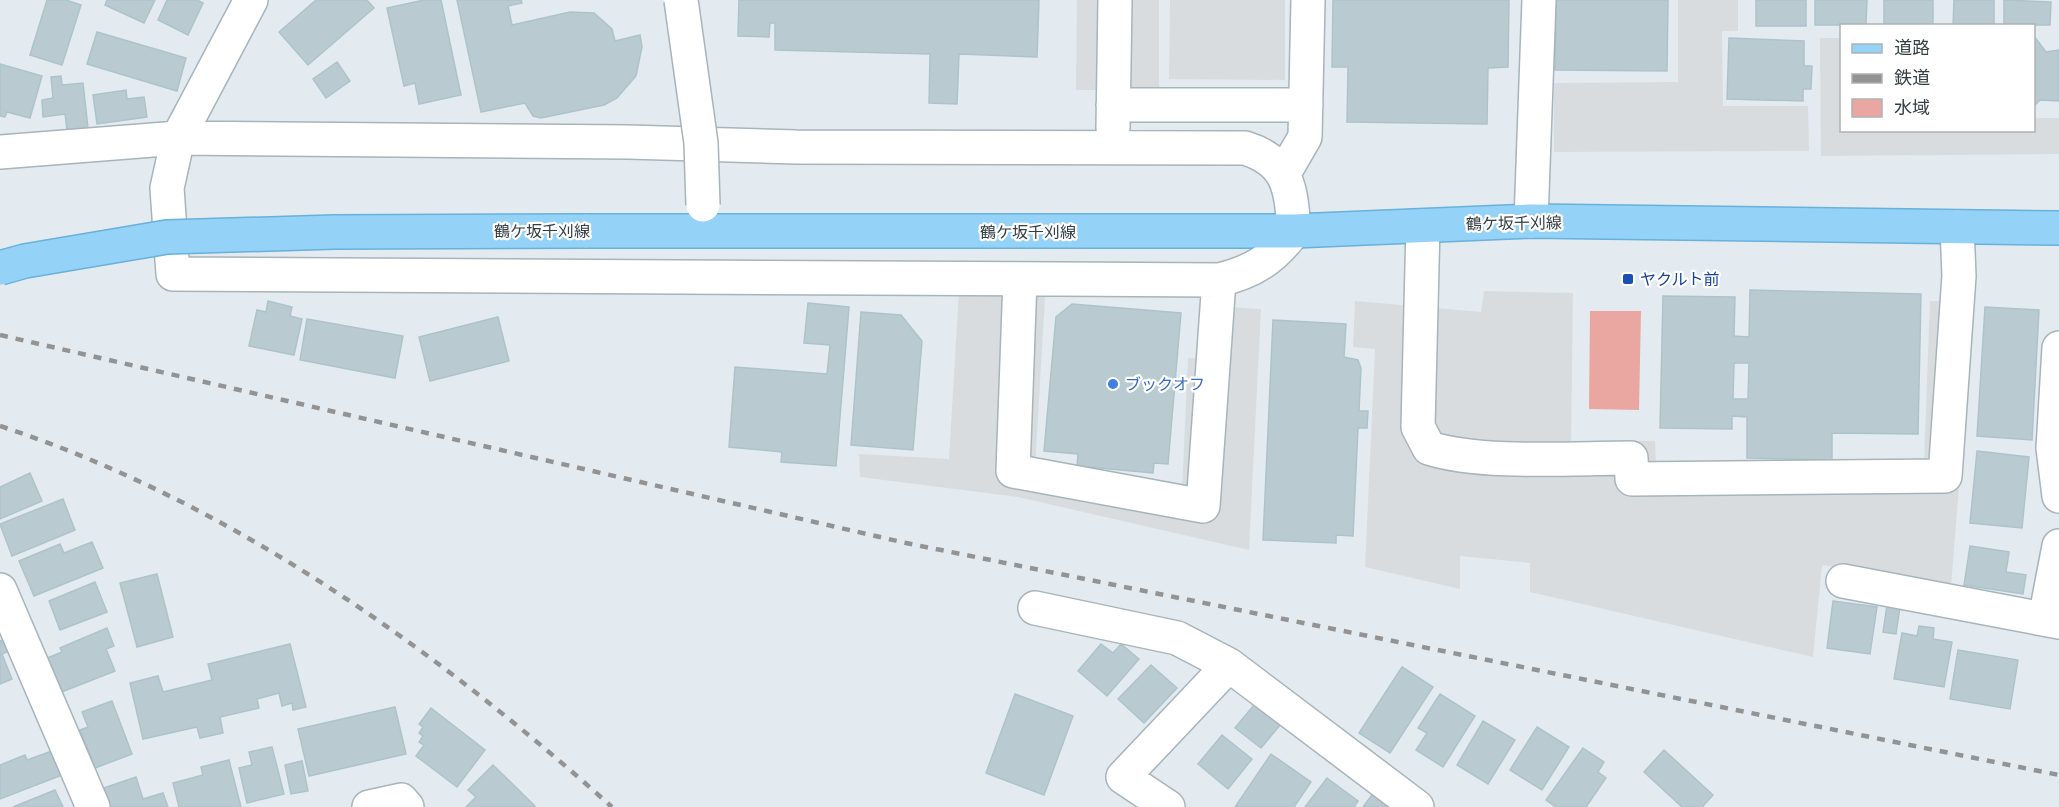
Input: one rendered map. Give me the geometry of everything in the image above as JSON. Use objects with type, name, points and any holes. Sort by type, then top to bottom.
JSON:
[{"type":"main road","name":"鶴ケ坂千刈線","points":[[0,268],[25,261],[167,237],[334,232],[584,231],[703,219],[1294,231],[1531,221],[2059,228]]},
{"type":"street","points":[[681,0],[701,143],[703,219]]},
{"type":"street","points":[[1112,148],[1115,0]]},
{"type":"street","points":[[1283,175],[1305,137],[1308,0]]},
{"type":"street","points":[[1531,221],[1539,0]]},
{"type":"street","points":[[0,152],[178,138],[628,142],[796,147],[1245,148],[1272,161],[1283,175],[1292,193],[1294,231],[1264,264],[1245,274],[1219,280],[172,274],[167,188],[178,138],[249,1]]},
{"type":"street","points":[[1113,105],[1306,105]]},
{"type":"street","points":[[1423,226],[1418,427],[1429,448],[1446,453],[1511,457],[1631,458],[1632,479],[1945,477],[1959,276],[1957,227]]},
{"type":"street","points":[[1020,279],[1012,471],[1203,506],[1219,280]]},
{"type":"street","points":[[2059,348],[2053,448],[2059,496]]},
{"type":"street","points":[[1843,581],[2052,620],[2059,546]]},
{"type":"street","points":[[0,590],[93,807]]},
{"type":"street","points":[[1035,608],[1177,638],[1229,665],[1417,807]]},
{"type":"street","points":[[1168,807],[1123,777],[1229,665]]},
{"type":"street","points":[[369,807],[401,800],[407,807]]},
{"type":"shaded area","points":[[1077,0],[1159,0],[1159,90],[1076,90]]},
{"type":"shaded area","points":[[1170,0],[1285,0],[1285,80],[1169,79]]},
{"type":"shaded area","points":[[1678,0],[1738,0],[1738,31],[1722,31],[1723,106],[1808,106],[1809,151],[1554,152],[1554,83],[1678,82]]},
{"type":"shaded area","points":[[1820,38],[1840,38],[1840,132],[2035,132],[2035,118],[2059,118],[2059,154],[1821,156]]},
{"type":"shaded area","points":[[959,291],[1045,297],[1035,468],[1182,492],[1188,358],[1228,360],[1228,307],[1261,309],[1249,550],[1018,497],[860,477],[859,454],[949,459]]},
{"type":"shaded area","points":[[1484,291],[1573,293],[1571,441],[1655,441],[1656,467],[1924,463],[1930,301],[1974,301],[1951,586],[1822,565],[1813,657],[1530,592],[1530,563],[1460,556],[1460,589],[1365,567],[1375,349],[1353,347],[1355,301],[1481,312]]},
{"type":"water","points":[[1590,311],[1641,311],[1639,410],[1589,409]]},
{"type":"building","points":[[47,0],[66,0],[81,5],[62,65],[30,55]]},
{"type":"building","points":[[107,0],[155,0],[144,23],[105,5]]},
{"type":"building","points":[[167,0],[197,0],[203,3],[188,35],[158,20]]},
{"type":"building","points":[[316,0],[367,0],[374,8],[308,65],[279,32]]},
{"type":"building","points":[[424,0],[441,0],[461,95],[419,104],[415,83],[404,86],[387,8]]},
{"type":"building","points":[[457,0],[521,0],[522,3],[508,6],[512,25],[570,12],[594,13],[612,29],[615,41],[640,35],[642,47],[636,76],[617,98],[604,105],[541,118],[533,116],[525,103],[481,112]]},
{"type":"building","points":[[739,0],[1039,0],[1037,57],[959,54],[957,104],[929,103],[930,54],[775,50],[775,23],[770,23],[769,37],[738,36]]},
{"type":"building","points":[[1333,0],[1509,0],[1508,67],[1488,68],[1487,124],[1347,122],[1348,67],[1332,67]]},
{"type":"building","points":[[1556,0],[1668,0],[1667,71],[1555,70]]},
{"type":"building","points":[[1756,0],[1806,0],[1806,26],[1756,26]]},
{"type":"building","points":[[1815,0],[1867,0],[1866,24],[1815,25]]},
{"type":"building","points":[[1884,0],[1933,0],[1933,24],[1884,24]]},
{"type":"building","points":[[1954,0],[1994,0],[1994,24],[1953,24]]},
{"type":"building","points":[[2004,0],[2051,2],[2050,25],[2004,24]]},
{"type":"building","points":[[97,32],[186,58],[177,91],[87,64]]},
{"type":"building","points":[[2035,37],[2046,52],[2059,50],[2059,101],[2040,100],[2035,105]]},
{"type":"building","points":[[1729,38],[1804,41],[1804,66],[1812,66],[1811,89],[1803,89],[1803,101],[1727,99]]},
{"type":"building","points":[[337,62],[350,81],[326,98],[313,79]]},
{"type":"building","points":[[0,64],[42,76],[30,118],[7,112],[5,117],[0,116]]},
{"type":"building","points":[[61,76],[62,85],[83,83],[88,128],[67,130],[65,114],[43,117],[42,100],[53,98],[51,77]]},
{"type":"building","points":[[126,90],[127,99],[144,97],[147,117],[97,124],[93,95]]},
{"type":"building","points":[[1750,290],[1921,294],[1918,434],[1832,433],[1832,460],[1747,458],[1747,417],[1732,416],[1732,429],[1660,428],[1663,296],[1735,297],[1734,336],[1749,337]],"holes":[[[1734,363],[1749,363],[1748,399],[1733,399]]]},
{"type":"building","points":[[268,301],[292,307],[290,316],[302,319],[294,355],[249,346],[257,310],[266,312]]},
{"type":"building","points":[[808,303],[849,307],[836,466],[781,462],[782,452],[729,447],[735,367],[827,374],[830,345],[804,343]]},
{"type":"building","name":"ブックオフ","points":[[1072,304],[1181,313],[1168,464],[1154,463],[1153,473],[1077,466],[1078,454],[1044,451],[1056,317]]},
{"type":"building","points":[[1985,307],[2039,310],[2032,440],[1977,436]]},
{"type":"building","points":[[861,312],[901,315],[922,341],[913,450],[851,445]]},
{"type":"building","points":[[498,317],[509,361],[430,381],[419,337]]},
{"type":"building","points":[[307,319],[403,336],[395,378],[300,360]]},
{"type":"building","points":[[1273,320],[1346,324],[1344,357],[1358,360],[1361,368],[1359,411],[1368,411],[1367,428],[1358,428],[1353,536],[1336,535],[1336,543],[1263,540]]},
{"type":"building","points":[[1977,451],[2029,457],[2022,528],[1970,523]]},
{"type":"building","points":[[30,473],[42,501],[0,519],[0,487]]},
{"type":"building","points":[[63,499],[75,530],[12,556],[0,524]]},
{"type":"building","points":[[92,542],[103,568],[34,596],[19,561],[60,544],[64,553]]},
{"type":"building","points":[[1970,546],[2009,552],[2006,572],[2026,575],[2023,594],[1964,585]]},
{"type":"building","points":[[157,574],[173,637],[137,647],[120,583]]},
{"type":"building","points":[[95,582],[107,612],[60,630],[49,601]]},
{"type":"building","points":[[1833,601],[1877,607],[1870,654],[1827,648]]},
{"type":"building","points":[[1887,605],[1900,607],[1896,634],[1883,632]]},
{"type":"building","points":[[1919,626],[1934,628],[1933,639],[1952,642],[1944,687],[1894,679],[1902,633],[1917,636]]},
{"type":"building","points":[[107,628],[114,646],[106,649],[115,671],[59,693],[45,659],[62,652],[60,648]]},
{"type":"building","points":[[7,638],[11,650],[2,654],[12,679],[0,684],[0,641]]},
{"type":"building","points":[[290,644],[306,707],[293,710],[292,703],[282,706],[279,693],[257,699],[259,708],[220,717],[223,733],[200,738],[197,727],[143,739],[130,683],[158,676],[163,692],[212,680],[208,664]]},
{"type":"building","points":[[1101,644],[1113,653],[1121,644],[1139,659],[1107,696],[1078,671]]},
{"type":"building","points":[[1958,650],[2018,660],[2010,709],[1950,699]]},
{"type":"building","points":[[1151,665],[1177,688],[1144,723],[1118,699]]},
{"type":"building","points":[[1402,667],[1433,687],[1390,753],[1359,733]]},
{"type":"building","points":[[1015,694],[1073,716],[1044,795],[986,773]]},
{"type":"building","points":[[1440,694],[1475,716],[1443,767],[1416,750],[1427,733],[1418,728]]},
{"type":"building","points":[[1259,699],[1285,719],[1261,748],[1235,728]]},
{"type":"building","points":[[112,701],[132,754],[95,768],[80,730],[88,727],[82,712]]},
{"type":"building","points":[[395,707],[406,754],[309,776],[298,729]]},
{"type":"building","points":[[431,708],[485,750],[457,787],[416,756],[424,745],[419,742],[423,736],[419,733],[423,727],[419,724]]},
{"type":"building","points":[[1483,721],[1515,740],[1488,784],[1457,765]]},
{"type":"building","points":[[1537,727],[1569,747],[1542,790],[1510,770]]},
{"type":"building","points":[[1222,735],[1252,759],[1228,789],[1198,764]]},
{"type":"building","points":[[272,747],[284,794],[247,803],[239,768],[252,765],[249,752]]},
{"type":"building","points":[[1583,748],[1604,762],[1598,772],[1606,778],[1586,807],[1556,807],[1546,800]]},
{"type":"building","points":[[1664,750],[1713,795],[1702,807],[1682,807],[1644,772]]},
{"type":"building","points":[[52,751],[62,775],[0,799],[0,765],[25,755],[27,760]]},
{"type":"building","points":[[1271,754],[1311,782],[1294,807],[1235,807]]},
{"type":"building","points":[[229,760],[241,807],[179,807],[173,783],[203,775],[201,767]]},
{"type":"building","points":[[302,761],[308,791],[291,794],[285,765]]},
{"type":"building","points":[[493,765],[535,806],[466,807],[476,797],[468,790]]},
{"type":"building","points":[[136,777],[143,799],[163,793],[168,807],[110,807],[101,789]]},
{"type":"building","points":[[1327,778],[1358,801],[1354,807],[1305,807]]},
{"type":"building","points":[[55,790],[63,807],[13,807]]},
{"type":"building","points":[[1374,792],[1395,807],[1363,807]]},
{"type":"railway","points":[[0,335],[906,543],[2059,775]]},
{"type":"railway","points":[[0,426],[84,457],[167,495],[247,537],[325,585],[474,691],[612,807]]},
{"type":"place","name":"ヤクルト前","points":[[1628,279]]},
{"type":"place","name":"ブックオフ","points":[[1113,384]]}]
